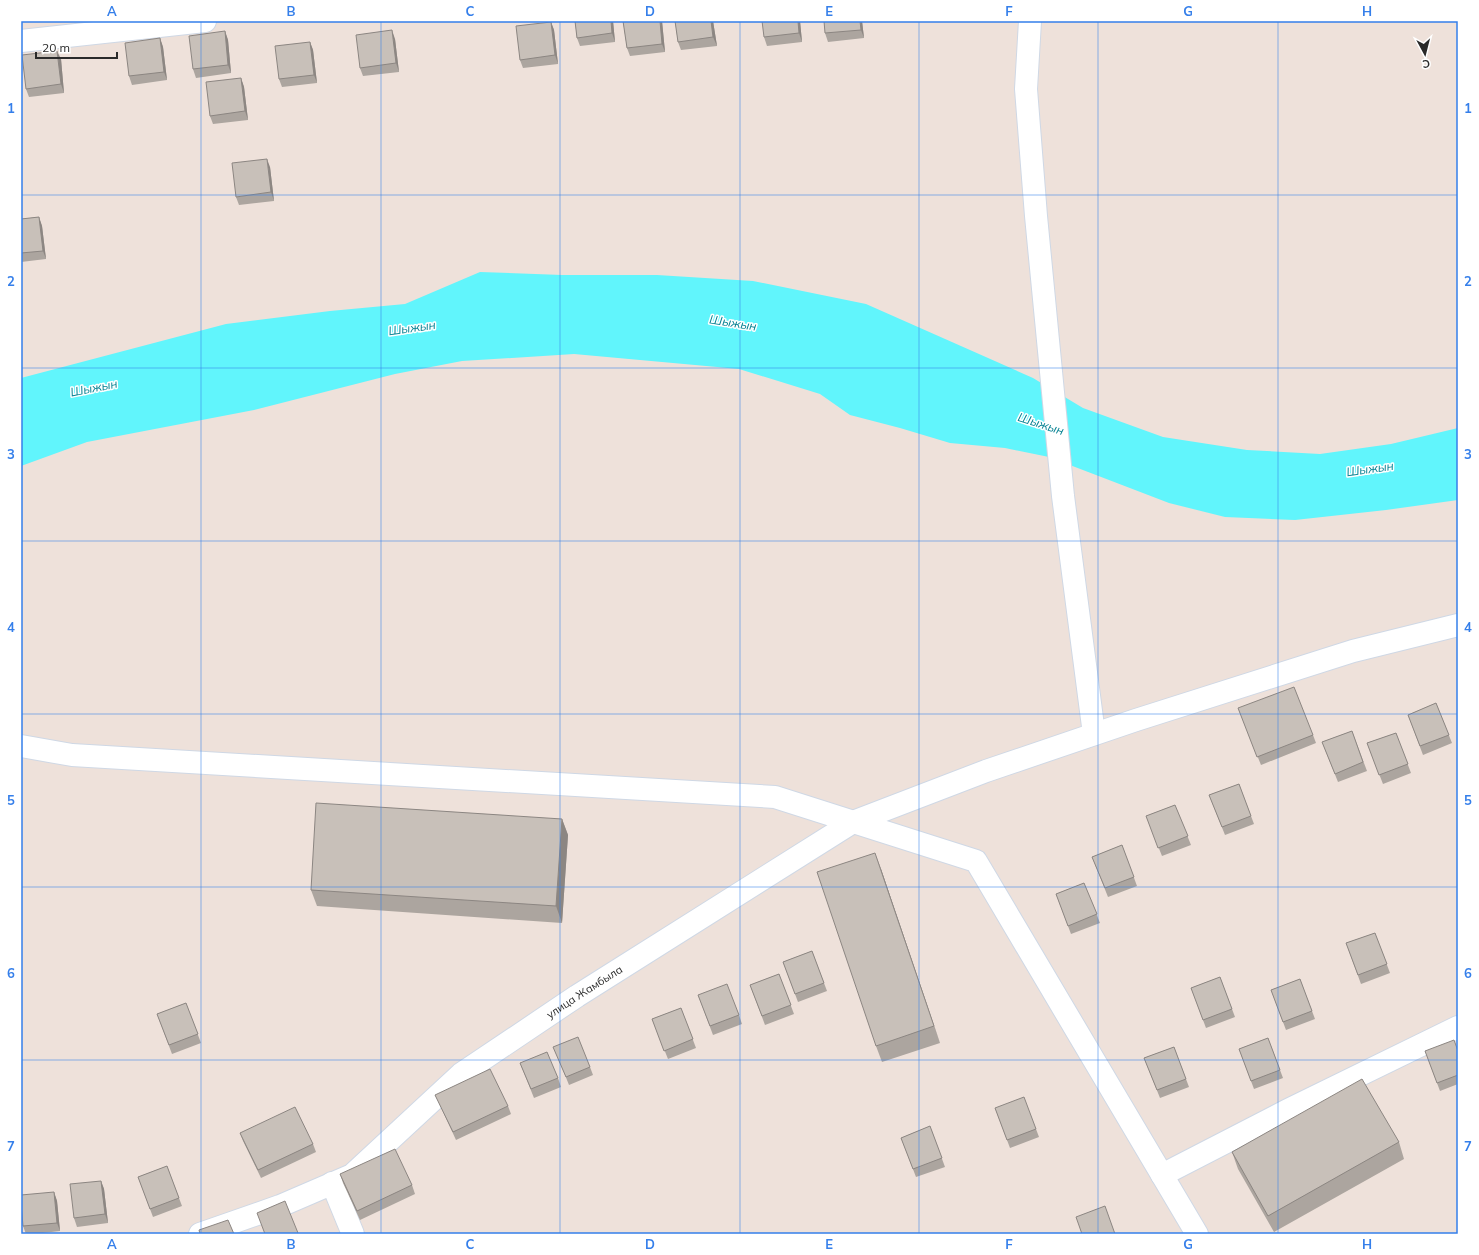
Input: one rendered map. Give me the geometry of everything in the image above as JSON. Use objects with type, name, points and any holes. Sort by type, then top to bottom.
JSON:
[{"type":"street","points":[[21,41],[205,21]]},
{"type":"street","points":[[1030,21],[1026,89],[1036,216],[1063,496],[1094,734]]},
{"type":"street","name":"улица Жамбыла","points":[[200,1234],[280,1206],[352,1175],[461,1074],[577,996],[853,822],[986,771],[1094,734],[1353,651],[1458,625]]},
{"type":"street","points":[[21,746],[72,755],[775,797],[976,861],[1197,1234]]},
{"type":"street","points":[[1162,1175],[1288,1110],[1458,1027]]},
{"type":"street","points":[[332,1183],[353,1234]]},
{"type":"water","name":"Шыжын","points":[[480,272],[562,275],[657,275],[753,281],[866,304],[1033,378],[1083,408],[1163,437],[1247,450],[1320,454],[1391,444],[1458,428],[1458,500],[1295,520],[1225,517],[1169,503],[1049,457],[1005,448],[950,443],[850,415],[820,394],[739,369],[574,354],[462,361],[395,374],[254,410],[87,442],[21,466],[21,378],[226,324],[330,311],[405,304]]},
{"type":"building","points":[[575,21],[611,21],[612,33],[577,38]]},
{"type":"building","points":[[623,21],[660,21],[662,44],[627,48]]},
{"type":"building","points":[[675,21],[711,21],[713,37],[678,42]]},
{"type":"building","points":[[762,21],[798,21],[799,33],[764,37]]},
{"type":"building","points":[[824,21],[860,21],[861,30],[825,33]]},
{"type":"building","points":[[551,22],[555,55],[520,60],[516,26]]},
{"type":"building","points":[[392,30],[396,63],[360,68],[356,35]]},
{"type":"building","points":[[225,31],[228,65],[193,69],[189,36]]},
{"type":"building","points":[[160,38],[164,72],[129,76],[125,43]]},
{"type":"building","points":[[310,42],[314,75],[279,79],[275,46]]},
{"type":"building","points":[[57,51],[61,84],[26,89],[22,55]]},
{"type":"building","points":[[241,78],[245,111],[210,116],[206,82]]},
{"type":"building","points":[[267,159],[271,192],[236,197],[232,163]]},
{"type":"building","points":[[39,217],[43,251],[21,253],[21,219]]},
{"type":"building","points":[[1294,687],[1313,735],[1257,757],[1238,708]]},
{"type":"building","points":[[1436,703],[1449,735],[1420,746],[1408,715]]},
{"type":"building","points":[[1352,731],[1363,762],[1335,774],[1322,742]]},
{"type":"building","points":[[1396,733],[1408,764],[1379,775],[1367,743]]},
{"type":"building","points":[[1239,784],[1251,816],[1222,827],[1209,795]]},
{"type":"building","points":[[316,803],[562,819],[556,906],[311,890]]},
{"type":"building","points":[[1175,805],[1188,836],[1158,848],[1146,816]]},
{"type":"building","points":[[1122,845],[1134,877],[1105,888],[1092,857]]},
{"type":"building","points":[[875,853],[934,1026],[876,1046],[817,872]]},
{"type":"building","points":[[1084,883],[1097,914],[1068,926],[1056,894]]},
{"type":"building","points":[[1375,933],[1387,964],[1358,975],[1346,943]]},
{"type":"building","points":[[812,951],[824,983],[795,994],[783,962]]},
{"type":"building","points":[[779,974],[791,1005],[762,1016],[750,985]]},
{"type":"building","points":[[1220,977],[1232,1009],[1203,1020],[1191,988]]},
{"type":"building","points":[[1300,979],[1312,1011],[1283,1022],[1271,990]]},
{"type":"building","points":[[727,984],[739,1015],[710,1026],[698,995]]},
{"type":"building","points":[[186,1003],[198,1034],[169,1045],[157,1014]]},
{"type":"building","points":[[681,1008],[693,1039],[664,1051],[652,1019]]},
{"type":"building","points":[[578,1037],[590,1067],[566,1077],[553,1047]]},
{"type":"building","points":[[1268,1038],[1280,1070],[1251,1081],[1239,1049]]},
{"type":"building","points":[[1454,1040],[1458,1051],[1458,1075],[1437,1083],[1425,1051]]},
{"type":"building","points":[[1174,1047],[1186,1079],[1157,1090],[1144,1058]]},
{"type":"building","points":[[547,1052],[558,1078],[531,1089],[520,1063]]},
{"type":"building","points":[[490,1069],[508,1106],[453,1132],[435,1095]]},
{"type":"building","points":[[1362,1079],[1399,1142],[1268,1216],[1232,1152]]},
{"type":"building","points":[[1024,1097],[1036,1129],[1007,1140],[995,1108]]},
{"type":"building","points":[[295,1107],[313,1144],[258,1170],[240,1133]]},
{"type":"building","points":[[930,1126],[942,1158],[913,1169],[901,1138]]},
{"type":"building","points":[[395,1149],[412,1185],[357,1211],[340,1174]]},
{"type":"building","points":[[167,1166],[179,1198],[150,1209],[138,1177]]},
{"type":"building","points":[[101,1181],[105,1214],[74,1218],[70,1184]]},
{"type":"building","points":[[54,1192],[57,1223],[23,1226],[21,1195]]},
{"type":"building","points":[[285,1201],[298,1233],[265,1234],[257,1213]]},
{"type":"building","points":[[1105,1206],[1115,1234],[1082,1234],[1076,1217]]},
{"type":"building","points":[[228,1220],[234,1234],[200,1234],[199,1230]]}]
